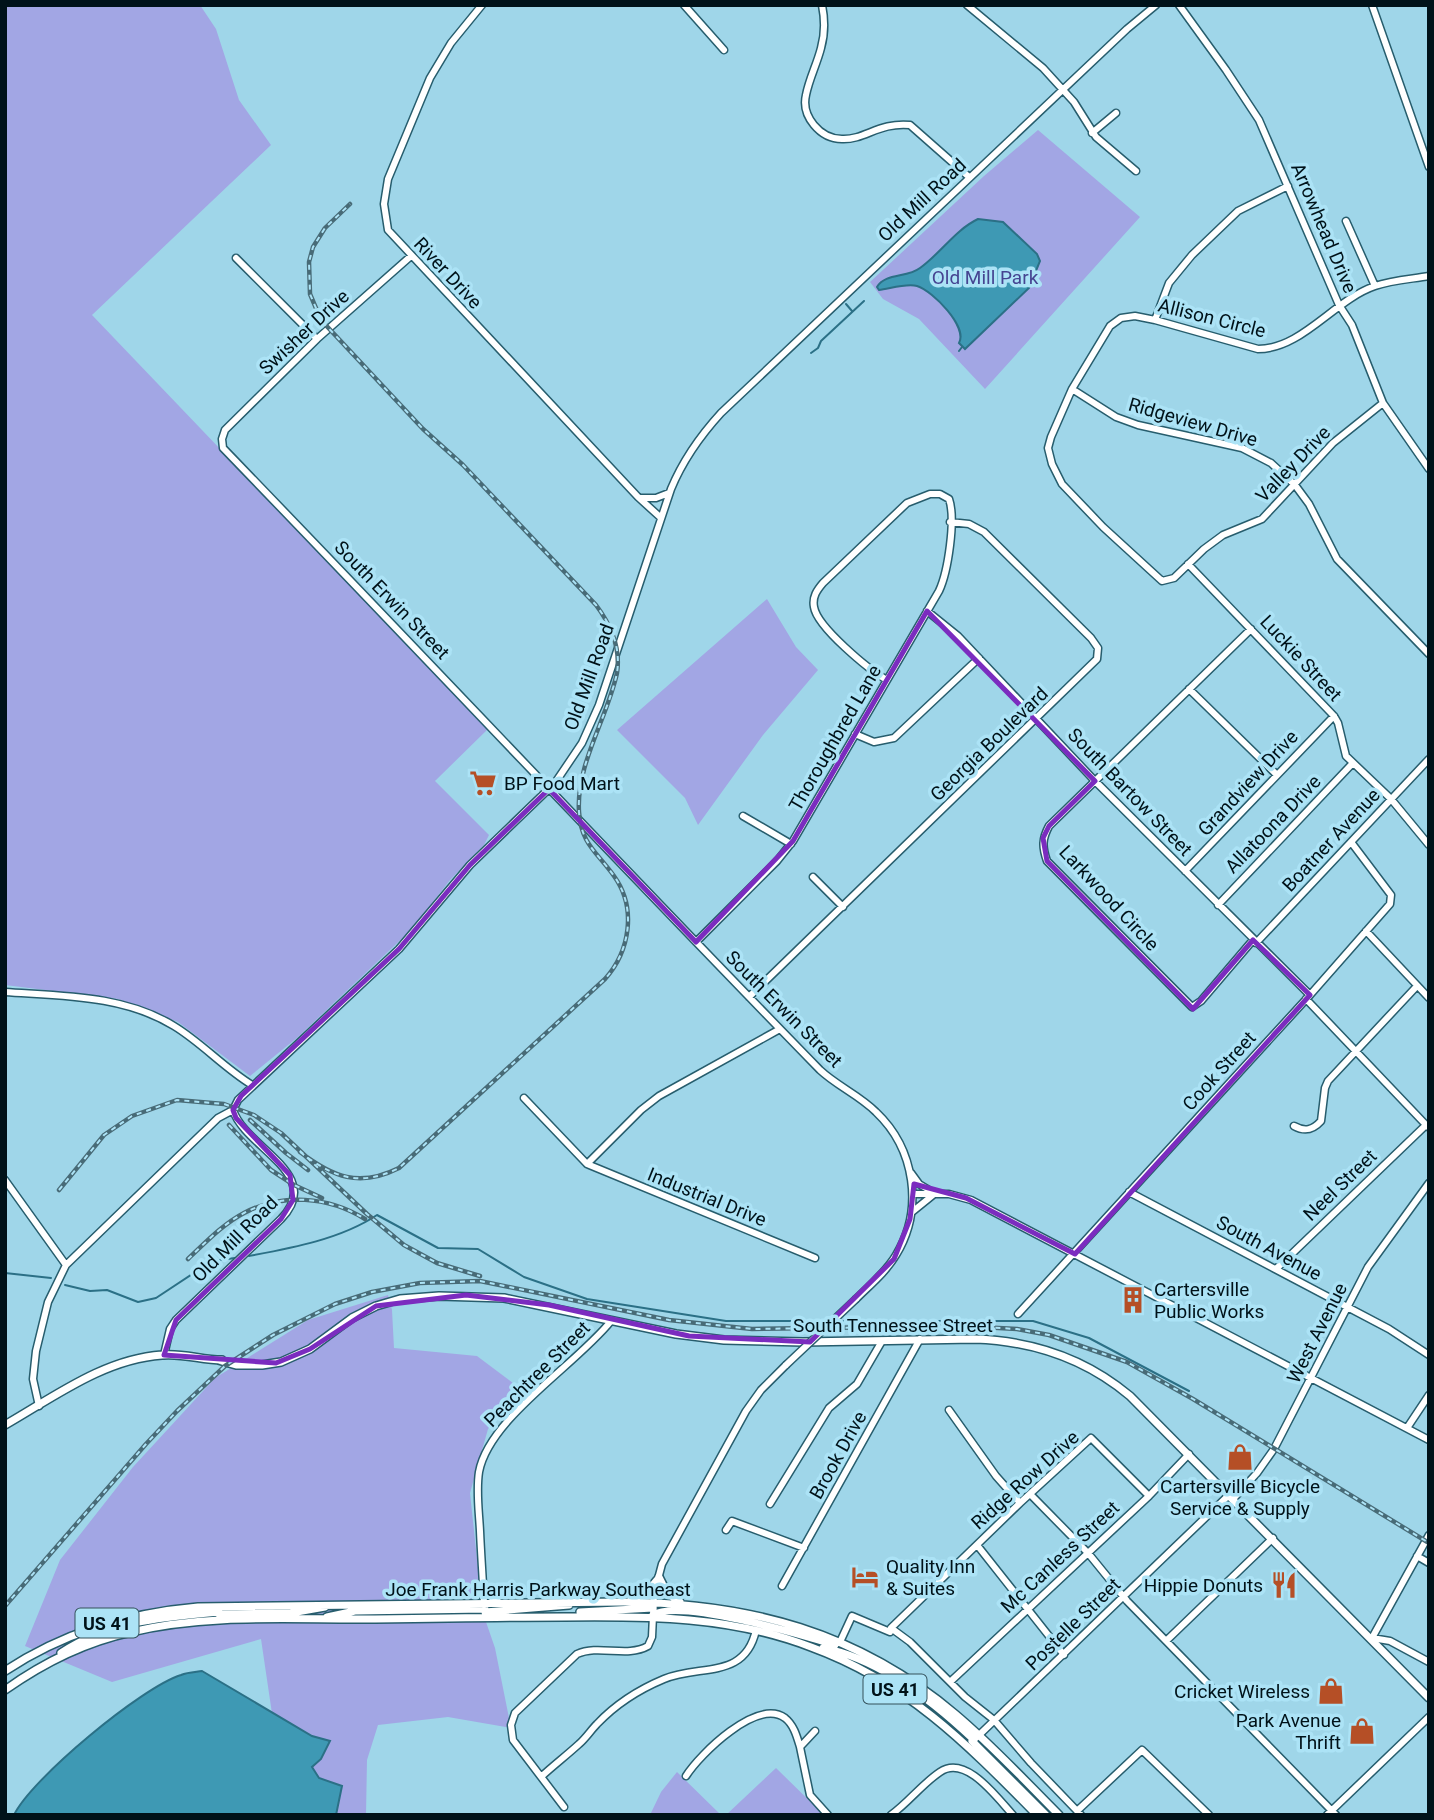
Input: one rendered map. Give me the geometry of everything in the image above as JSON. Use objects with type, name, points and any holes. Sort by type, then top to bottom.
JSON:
[{"type":"main road","name":"South Tennessee Street","points":[[5,1426],[115,1365],[164,1354],[225,1359],[242,1364],[281,1362],[319,1343],[363,1311],[387,1302],[412,1298],[466,1295],[504,1298],[676,1334],[724,1340],[920,1339],[1005,1341],[1034,1346],[1069,1358],[1121,1389],[1232,1496],[1429,1698]]},
{"type":"main road","points":[[623,1602],[644,1594],[658,1578],[667,1593],[684,1603]]},
{"type":"main road","points":[[483,1590],[501,1602]]},
{"type":"main road","name":"Joe Frank Harris Parkway Southeast","points":[[5,1690],[44,1665],[98,1642],[219,1613],[316,1620],[355,1611],[485,1610],[501,1602],[623,1602],[756,1630],[812,1647],[867,1672],[973,1740],[1059,1815]]},
{"type":"main road","points":[[485,1610],[551,1608],[587,1602]]},
{"type":"main road","name":"Joe Frank Harris Parkway Southeast","points":[[5,1671],[46,1647],[94,1627],[139,1615],[219,1613],[335,1604],[485,1610],[562,1617],[653,1609],[684,1603],[756,1614],[802,1628],[840,1642],[884,1665],[924,1690],[973,1740],[1037,1815]]},
{"type":"main road","points":[[653,1609],[723,1616],[841,1647],[850,1647]]},
{"type":"main road","points":[[973,1740],[1046,1815]]},
{"type":"street","name":"River Drive","points":[[482,5],[458,32],[434,69],[388,179],[384,196],[385,221],[391,234],[411,256],[638,497],[660,517]]},
{"type":"street","points":[[822,5],[824,35],[805,98],[808,114],[815,128],[829,138],[852,139],[886,125],[909,125],[969,177]]},
{"type":"street","points":[[967,5],[1032,58],[1078,108],[1093,133],[1136,172]]},
{"type":"street","name":"Old Mill Road","points":[[164,1354],[170,1329],[176,1320],[281,1219],[293,1200],[294,1185],[290,1175],[246,1132],[233,1110],[241,1096],[399,949],[470,865],[549,789],[575,756],[594,718],[669,493],[689,454],[721,413],[969,177],[1156,5]]},
{"type":"street","name":"Arrowhead Drive","points":[[1179,5],[1259,120],[1339,305],[1352,325],[1383,403],[1429,469]]},
{"type":"street","points":[[1372,5],[1429,166]]},
{"type":"street","points":[[686,6],[724,50]]},
{"type":"street","points":[[1093,133],[1116,113]]},
{"type":"street","points":[[1155,320],[1169,283],[1200,246],[1238,211],[1287,186]]},
{"type":"street","points":[[1346,222],[1375,286]]},
{"type":"street","name":"Swisher Drive","points":[[222,434],[317,339],[411,256]]},
{"type":"street","points":[[236,258],[317,339]]},
{"type":"street","name":"Allison Circle","points":[[1188,564],[1174,578],[1163,581],[1103,527],[1062,484],[1052,464],[1048,448],[1051,437],[1072,389],[1110,326],[1121,318],[1135,316],[1258,349],[1270,349],[1288,343],[1339,305],[1375,286],[1429,276]]},
{"type":"street","name":"Ridgeview Drive","points":[[1072,389],[1116,416],[1138,425],[1242,448],[1271,463],[1295,485],[1309,504],[1337,559],[1429,654]]},
{"type":"street","name":"Valley Drive","points":[[1188,564],[1223,535],[1262,519],[1333,443],[1383,403]]},
{"type":"street","name":"South Erwin Street","points":[[222,434],[223,448],[581,824],[826,1076],[869,1105],[885,1121],[900,1143],[910,1171],[911,1214],[905,1237],[894,1259],[878,1278],[761,1390],[747,1411],[671,1546],[658,1578],[652,1637],[646,1648],[582,1652],[573,1657],[518,1709],[513,1719],[513,1740],[542,1776]]},
{"type":"street","points":[[638,497],[656,498],[669,493]]},
{"type":"street","points":[[887,680],[856,658],[820,621],[813,606],[815,594],[823,583],[911,500],[923,495],[943,495],[950,502],[950,522]]},
{"type":"street","name":"Thoroughbred Lane","points":[[696,942],[772,867],[791,844],[942,586],[947,570],[950,522]]},
{"type":"street","name":"Georgia Boulevard","points":[[749,997],[1094,665],[1098,656],[1097,645],[984,532],[968,524],[950,522]]},
{"type":"street","name":"Luckie Street","points":[[1188,564],[1334,716],[1344,751],[1352,764],[1391,799],[1429,845]]},
{"type":"street","name":"South Bartow Street","points":[[927,611],[946,624],[1096,781],[1255,941],[1427,1126]]},
{"type":"street","name":"Larkwood Circle","points":[[1192,1007],[1047,861],[1043,838],[1049,826],[1251,629]]},
{"type":"street","points":[[855,734],[874,742],[887,741],[897,736],[979,658]]},
{"type":"street","points":[[1189,689],[1276,774]]},
{"type":"street","name":"Grandview Drive","points":[[1185,872],[1334,716]]},
{"type":"street","name":"Boatner Avenue","points":[[1192,1007],[1429,759]]},
{"type":"street","name":"Allatoona Drive","points":[[1218,905],[1352,764]]},
{"type":"street","points":[[743,816],[791,844]]},
{"type":"street","name":"Cook Street","points":[[1018,1314],[1308,997],[1392,900],[1351,842]]},
{"type":"street","points":[[813,877],[842,907]]},
{"type":"street","points":[[1366,930],[1429,998]]},
{"type":"street","points":[[1294,1126],[1309,1130],[1321,1121],[1328,1081],[1418,986]]},
{"type":"street","points":[[5,992],[95,998],[145,1011],[175,1026],[233,1074],[252,1085]]},
{"type":"street","points":[[587,1164],[659,1096],[780,1029]]},
{"type":"street","name":"Industrial Drive","points":[[524,1098],[587,1164],[815,1258]]},
{"type":"street","points":[[39,1406],[33,1379],[36,1352],[48,1302],[66,1265],[218,1118],[233,1110]]},
{"type":"street","name":"Neel Street","points":[[1276,1269],[1427,1126]]},
{"type":"street","points":[[910,1171],[919,1184],[936,1194]]},
{"type":"street","points":[[5,1180],[66,1265]]},
{"type":"street","name":"West Avenue","points":[[1232,1496],[1257,1473],[1275,1449],[1347,1307],[1380,1249],[1429,1182]]},
{"type":"street","name":"South Avenue","points":[[1129,1192],[1347,1307],[1429,1356]]},
{"type":"street","points":[[912,1194],[966,1198],[1429,1440]]},
{"type":"street","points":[[911,1214],[936,1194]]},
{"type":"street","name":"Peachtree Street","points":[[485,1610],[478,1486],[481,1463],[487,1448],[502,1426],[571,1363],[611,1321]]},
{"type":"street","name":"Brook Drive","points":[[782,1586],[920,1339]]},
{"type":"street","points":[[770,1504],[829,1408],[857,1384],[882,1340]]},
{"type":"street","points":[[1407,1428],[1429,1395]]},
{"type":"street","points":[[949,1410],[996,1476],[1020,1503]]},
{"type":"street","name":"Ridge Row Drive","points":[[891,1628],[1091,1438],[1149,1496]]},
{"type":"street","name":"Mc Canless Street","points":[[950,1682],[1149,1496],[1189,1454]]},
{"type":"street","points":[[1031,1494],[1088,1553],[1124,1597],[1332,1813],[1429,1717]]},
{"type":"street","name":"Postelle Street","points":[[973,1740],[1232,1496]]},
{"type":"street","points":[[726,1530],[732,1521],[804,1548]]},
{"type":"street","points":[[1429,1535],[1372,1638],[1390,1641],[1429,1662]]},
{"type":"street","points":[[1166,1641],[1273,1538]]},
{"type":"street","points":[[977,1545],[1064,1655]]},
{"type":"street","points":[[1417,1556],[1429,1563]]},
{"type":"street","points":[[840,1642],[852,1616],[890,1632],[891,1628],[994,1720],[1022,1754],[1079,1813],[1142,1749],[1209,1815]]},
{"type":"street","points":[[564,1807],[542,1776],[581,1742],[598,1722],[639,1692],[680,1673],[718,1670],[736,1662],[748,1649],[756,1630]]},
{"type":"street","points":[[686,1776],[695,1761],[720,1738],[756,1716],[767,1713],[783,1717],[790,1723],[800,1747],[810,1795],[828,1815]]},
{"type":"street","points":[[800,1747],[815,1731]]},
{"type":"street","points":[[891,1815],[942,1770],[960,1767],[975,1776],[1013,1815]]},
{"type":"highlighted area","points":[[927,611],[1095,781],[1049,826],[1043,838],[1047,861],[1193,1009],[1253,940],[1310,995],[1075,1254],[966,1198],[914,1184],[910,1219],[894,1259],[810,1342],[689,1336],[549,1305],[466,1295],[376,1306],[310,1349],[276,1363],[164,1355],[176,1320],[281,1219],[293,1200],[290,1175],[236,1118],[233,1110],[241,1096],[399,949],[470,865],[549,789],[696,942],[793,841]]},
{"type":"green space","points":[[5,5],[200,5],[216,29],[239,100],[271,145],[92,315],[488,729],[435,781],[489,835],[484,845],[450,880],[411,930],[298,1037],[250,1076],[178,1022],[118,999],[5,985]]},
{"type":"green space","name":"Old Mill Park","points":[[1038,130],[1140,217],[985,389],[919,319],[883,299],[870,282],[984,176]]},
{"type":"green space","points":[[767,599],[796,647],[818,670],[763,735],[698,825],[685,798],[617,730]]},
{"type":"green space","points":[[388,1295],[392,1310],[394,1348],[477,1356],[521,1389],[488,1429],[470,1493],[479,1578],[476,1593],[495,1648],[511,1728],[448,1717],[378,1725],[367,1760],[366,1815],[287,1815],[261,1639],[112,1682],[25,1646],[60,1560],[133,1467],[215,1378],[308,1320]]},
{"type":"green space","points":[[776,1768],[824,1815],[726,1815]]},
{"type":"green space","points":[[677,1772],[721,1815],[650,1815],[661,1792]]},
{"type":"shaded area","points":[[978,219],[1003,222],[1037,254],[1040,261],[1029,288],[965,349],[959,343],[960,336],[954,319],[940,302],[924,289],[913,285],[879,290],[877,287],[891,277],[920,268],[962,229]]},
{"type":"shaded area","points":[[202,1671],[312,1736],[330,1741],[321,1759],[312,1767],[319,1778],[342,1786],[336,1815],[14,1815],[24,1799],[64,1758],[116,1715],[163,1683],[184,1674]]},
{"type":"waterway","points":[[811,353],[864,301]]},
{"type":"waterway","points":[[846,304],[852,311]]},
{"type":"waterway","points":[[959,351],[962,347]]},
{"type":"waterway","points":[[249,1256],[332,1236],[377,1215],[438,1248],[478,1249],[524,1277],[587,1299],[726,1321],[829,1321]]},
{"type":"waterway","points":[[65,1285],[90,1291],[107,1290],[138,1302],[156,1298],[212,1261],[235,1258]]},
{"type":"waterway","points":[[5,1273],[51,1278]]},
{"type":"waterway","points":[[835,1321],[1033,1321],[1089,1338],[1189,1391]]},
{"type":"railway","points":[[300,1152],[324,1168],[347,1177],[371,1177],[399,1168],[605,979],[620,956],[628,929],[626,902],[621,888],[586,840],[579,812],[582,776],[617,673],[618,654],[614,637],[596,605],[463,465],[423,429],[321,320],[310,294],[309,262],[313,247],[325,228],[350,204]]},
{"type":"railway","points":[[59,1190],[104,1135],[132,1116],[177,1100],[224,1104],[254,1115],[281,1133],[404,1245],[437,1263],[480,1276]]},
{"type":"railway","points":[[250,1120],[308,1170]]},
{"type":"railway","points":[[229,1125],[271,1170],[322,1198]]},
{"type":"railway","points":[[188,1259],[236,1217],[274,1202],[320,1202],[351,1211],[365,1219]]},
{"type":"railway","points":[[5,1606],[146,1444],[225,1366],[273,1335],[335,1304],[372,1292],[420,1283],[480,1281],[669,1320],[752,1329],[962,1326],[1017,1329],[1049,1335],[1127,1362],[1193,1399],[1429,1543]]},
{"type":"place","name":"BP Food Mart","points":[[483,783]]},
{"type":"place","name":"Cartersville Public Works","points":[[1133,1300]]},
{"type":"place","name":"Cartersville Bicycle Service & Supply","points":[[1240,1457]]},
{"type":"place","name":"Quality Inn & Suites","points":[[865,1577]]},
{"type":"place","name":"Hippie Donuts","points":[[1284,1585]]},
{"type":"place","name":"Cricket Wireless","points":[[1331,1691]]},
{"type":"place","name":"Park Avenue Thrift","points":[[1362,1731]]}]
